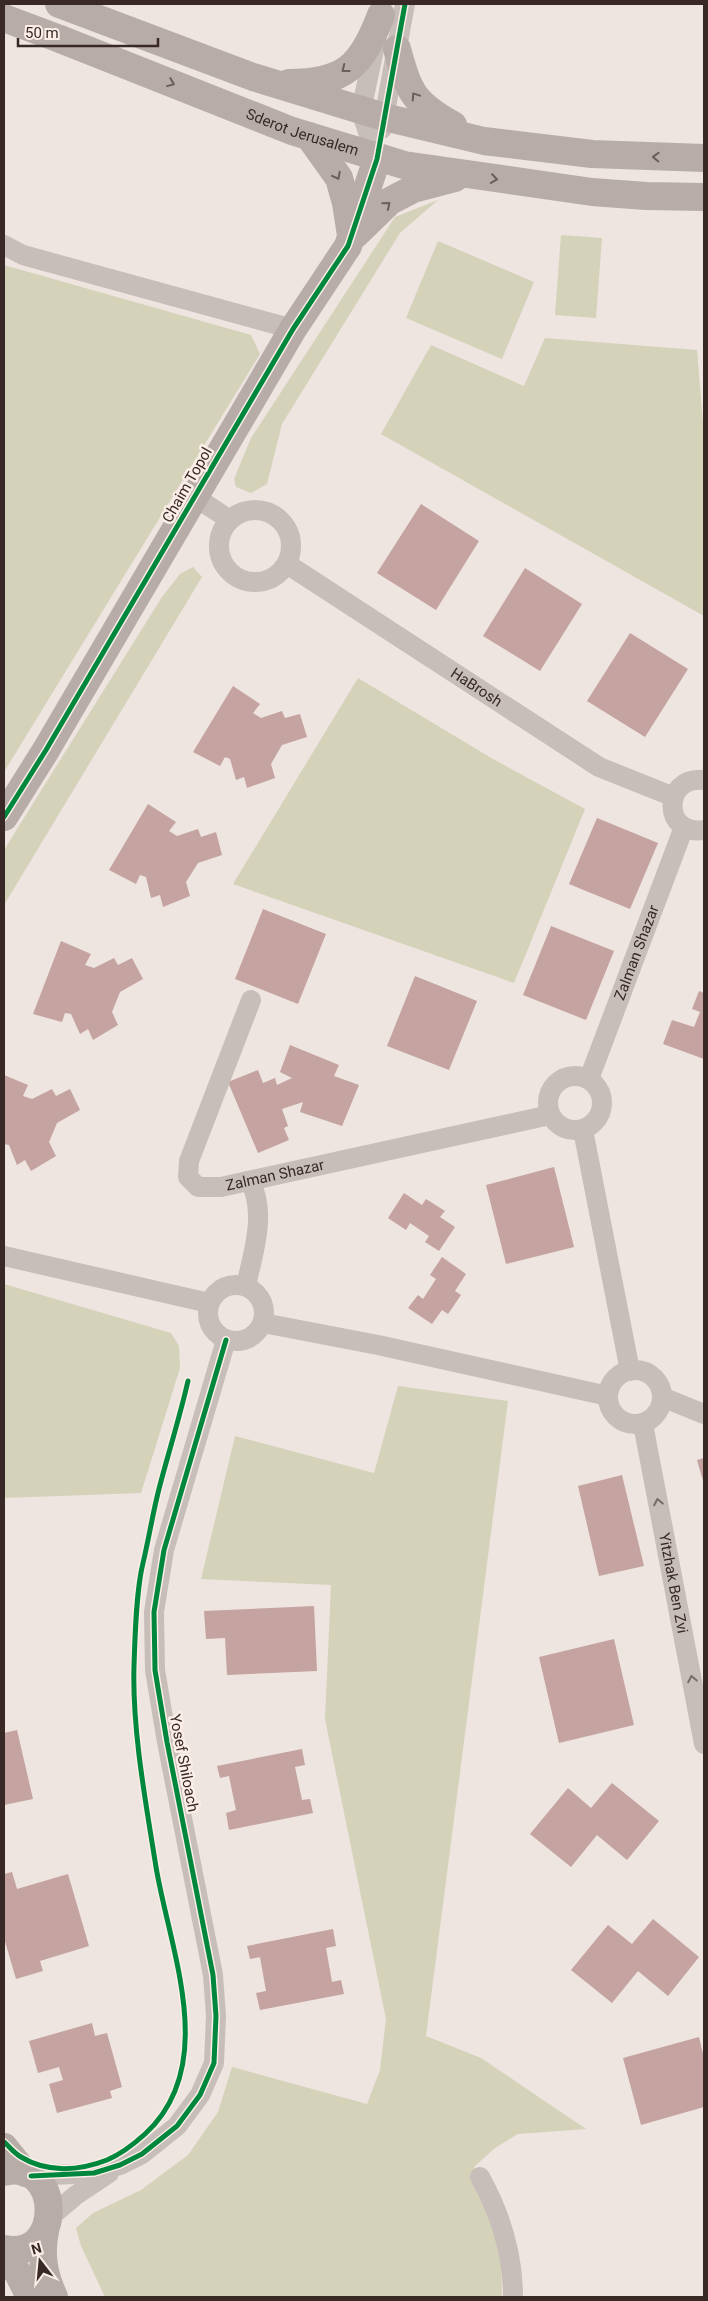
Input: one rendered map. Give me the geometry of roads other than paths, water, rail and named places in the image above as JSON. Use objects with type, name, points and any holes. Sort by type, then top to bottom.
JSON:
[{"type":"main road","points":[[69,7],[253,77],[373,114],[484,141],[592,154],[704,158]]},
{"type":"main road","points":[[253,77],[290,83],[329,80],[346,71],[359,58],[372,39],[382,9]]},
{"type":"main road","name":"Sderot Jerusalem","points":[[4,18],[309,136],[377,159],[466,175],[592,192],[646,196],[704,197]]},
{"type":"main road","points":[[397,48],[409,87],[421,105],[432,114],[484,141]]},
{"type":"main road","points":[[309,136],[339,178],[346,203],[351,238]]},
{"type":"main road","name":"Chaim Topol","points":[[4,817],[46,750],[293,329],[348,246],[377,159]]},
{"type":"main road","points":[[351,238],[398,197],[414,189],[466,175]]},
{"type":"main road","points":[[4,2146],[20,2174],[46,2191],[50,2204],[41,2248],[43,2265],[54,2297]]},
{"type":"main road","points":[[4,2249],[22,2248],[35,2242],[47,2225]]},
{"type":"main road","points":[[4,2256],[18,2273],[30,2297]]},
{"type":"street","points":[[4,23],[8,4]]},
{"type":"street","points":[[373,114],[397,48],[405,4]]},
{"type":"street","points":[[377,159],[373,114],[382,9]]},
{"type":"street","points":[[4,245],[23,255],[293,329]]},
{"type":"street","points":[[195,497],[230,520]]},
{"type":"street","points":[[257,510],[278,517],[285,525],[292,547],[287,564],[276,576],[265,581],[248,582],[233,575],[222,562],[219,550],[221,533],[230,520],[245,511],[257,510]]},
{"type":"street","name":"HaBrosh","points":[[287,564],[599,767],[674,797]]},
{"type":"street","points":[[704,780],[690,781],[682,785],[674,797],[673,813],[684,827],[692,831],[704,830]]},
{"type":"street","name":"Zalman Shazar","points":[[589,1079],[684,827]]},
{"type":"street","name":"Zalman Shazar","points":[[251,1000],[189,1162],[188,1173],[194,1184],[204,1188],[250,1180],[550,1115]]},
{"type":"street","points":[[570,1076],[589,1079],[596,1085],[603,1102],[602,1112],[597,1120],[583,1130],[573,1131],[564,1128],[550,1115],[548,1101],[550,1092],[555,1084],[570,1076]]},
{"type":"street","points":[[583,1130],[630,1371]]},
{"type":"street","points":[[246,1286],[258,1224],[256,1199],[250,1180]]},
{"type":"street","points":[[4,1256],[209,1303]]},
{"type":"street","points":[[233,1285],[246,1286],[257,1293],[262,1301],[264,1314],[262,1323],[258,1330],[248,1338],[239,1341],[226,1340],[215,1332],[210,1325],[208,1316],[209,1303],[213,1296],[224,1287],[233,1285]]},
{"type":"street","points":[[262,1323],[378,1345],[608,1396]]},
{"type":"street","name":"Yosef Shiloach","points":[[128,2161],[143,2154],[177,2126],[200,2095],[214,2064],[216,2016],[213,1975],[165,1734],[155,1670],[154,1612],[164,1550],[226,1340]]},
{"type":"street","points":[[639,1370],[656,1379],[662,1396],[656,1414],[642,1424],[624,1422],[616,1417],[611,1409],[608,1396],[616,1379],[630,1371],[639,1370]]},
{"type":"street","points":[[662,1396],[704,1414]]},
{"type":"street","name":"Yitzhak Ben Zvi","points":[[642,1424],[704,1744]]},
{"type":"street","points":[[20,2174],[94,2173],[128,2161]]},
{"type":"street","points":[[47,2225],[76,2195],[128,2161]]},
{"type":"street","points":[[480,2177],[504,2230],[511,2260],[513,2297]]}]
